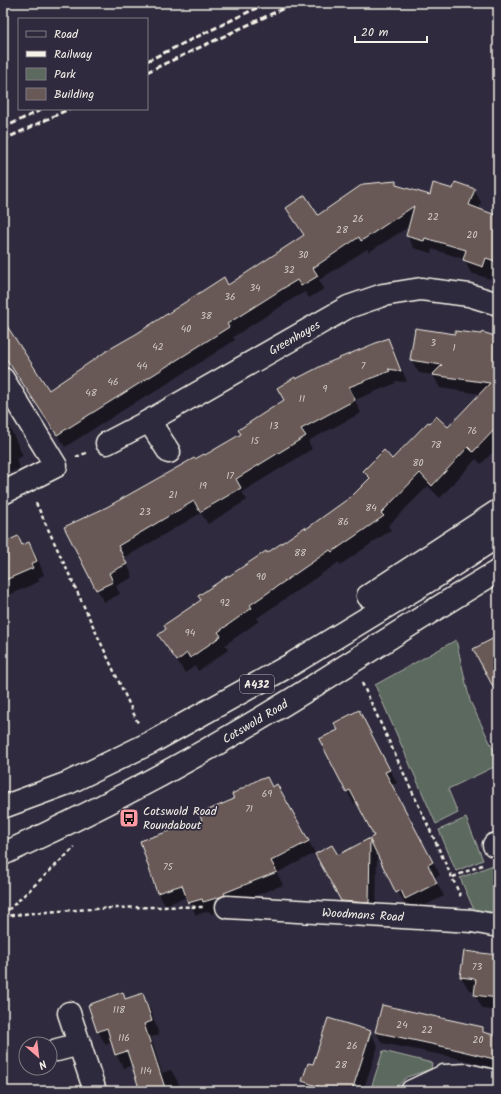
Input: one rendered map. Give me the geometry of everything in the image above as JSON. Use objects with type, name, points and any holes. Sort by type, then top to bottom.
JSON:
[{"type":"street","name":"Greenhayes","points":[[107,443],[149,421],[348,307],[383,295],[421,288],[469,294],[498,304]]},
{"type":"street","points":[[3,379],[56,466],[3,493]]},
{"type":"street","points":[[149,421],[169,452]]},
{"type":"street","points":[[368,596],[498,511]]},
{"type":"street","name":"A432","points":[[3,807],[68,783],[152,742],[292,664],[438,575],[498,536]]},
{"type":"street","name":"Cotswold Road","points":[[3,854],[149,782],[247,726],[498,571]]},
{"type":"street","name":"Woodmans Road","points":[[227,907],[472,921],[498,926]]},
{"type":"street","points":[[69,1013],[95,1091]]},
{"type":"street","points":[[58,1050],[80,1044]]},
{"type":"street","points":[[412,1091],[444,1076],[467,1075],[498,1082]]},
{"type":"path","points":[[56,466],[107,443]]},
{"type":"path","points":[[26,481],[139,724]]},
{"type":"path","points":[[352,661],[472,921]]},
{"type":"path","points":[[453,877],[492,851]]},
{"type":"path","points":[[3,916],[61,910],[139,906],[227,907]]},
{"type":"green space","points":[[456,640],[470,701],[498,759],[498,765],[448,789],[458,813],[436,824],[375,685]]},
{"type":"green space","points":[[466,818],[483,860],[456,871],[439,830]]},
{"type":"green space","points":[[498,863],[498,913],[474,910],[460,878]]},
{"type":"green space","points":[[383,1051],[432,1063],[431,1069],[407,1077],[392,1091],[386,1091],[372,1085]]},
{"type":"building","points":[[396,181],[396,185],[430,195],[433,183],[453,189],[455,182],[475,189],[469,205],[498,216],[498,262],[486,258],[483,267],[463,260],[466,250],[425,238],[424,241],[406,236],[414,206],[361,241],[359,237],[313,268],[318,276],[301,286],[297,280],[287,286],[227,324],[229,327],[57,435],[3,354],[3,320],[49,390],[108,350],[136,334],[224,277],[228,285],[304,235],[286,208],[305,195],[318,215],[363,184]]},
{"type":"building","points":[[415,328],[455,334],[455,331],[481,334],[482,332],[498,337],[498,426],[473,452],[468,447],[432,486],[420,473],[381,513],[384,516],[332,552],[330,550],[250,605],[252,608],[218,632],[221,636],[190,658],[187,653],[177,661],[158,635],[166,629],[164,625],[201,600],[198,596],[266,551],[267,553],[305,527],[306,529],[352,496],[370,478],[363,471],[384,450],[392,459],[428,422],[430,423],[436,416],[448,427],[490,383],[432,375],[442,365],[410,360]]},
{"type":"building","points":[[388,338],[401,371],[388,369],[390,371],[349,387],[355,400],[301,429],[306,436],[236,479],[241,488],[200,512],[194,501],[118,546],[127,564],[109,573],[113,582],[96,590],[64,527],[107,507],[194,458],[195,459],[204,454],[205,455],[241,434],[238,430],[284,400],[277,388],[295,377],[296,379],[325,364]]},
{"type":"building","points":[[18,536],[22,545],[29,542],[37,561],[31,564],[33,568],[3,581],[3,543]]},
{"type":"building","points":[[498,636],[498,696],[473,649]]},
{"type":"building","points":[[359,710],[390,770],[385,772],[433,862],[428,865],[437,883],[405,899],[401,890],[396,893],[370,840],[369,903],[341,901],[315,854],[332,845],[338,855],[374,836],[350,790],[346,792],[319,739],[338,730],[334,723]]},
{"type":"building","points":[[267,777],[272,787],[277,784],[309,841],[271,861],[277,872],[224,893],[225,895],[220,897],[203,902],[202,899],[188,903],[182,885],[157,893],[140,841],[202,820],[199,814],[234,799],[232,794],[261,778]]},
{"type":"building","points":[[464,951],[498,955],[498,998],[474,995],[476,979],[460,977]]},
{"type":"building","points":[[123,992],[125,999],[143,993],[152,1021],[144,1024],[166,1091],[140,1091],[127,1051],[115,1055],[107,1028],[97,1032],[88,1005]]},
{"type":"building","points":[[382,1005],[483,1027],[483,1032],[498,1036],[494,1059],[375,1032]]},
{"type":"building","points":[[328,1018],[371,1031],[352,1091],[331,1091],[302,1081],[308,1063],[313,1064]]},
{"type":"railway","points":[[148,61],[267,3]]},
{"type":"railway","points":[[148,72],[295,3]]},
{"type":"railway","points":[[3,128],[41,110]]},
{"type":"railway","points":[[3,140],[67,110]]},
{"type":"place","name":"Cotswold Road Roundabout","points":[[129,818]]}]
